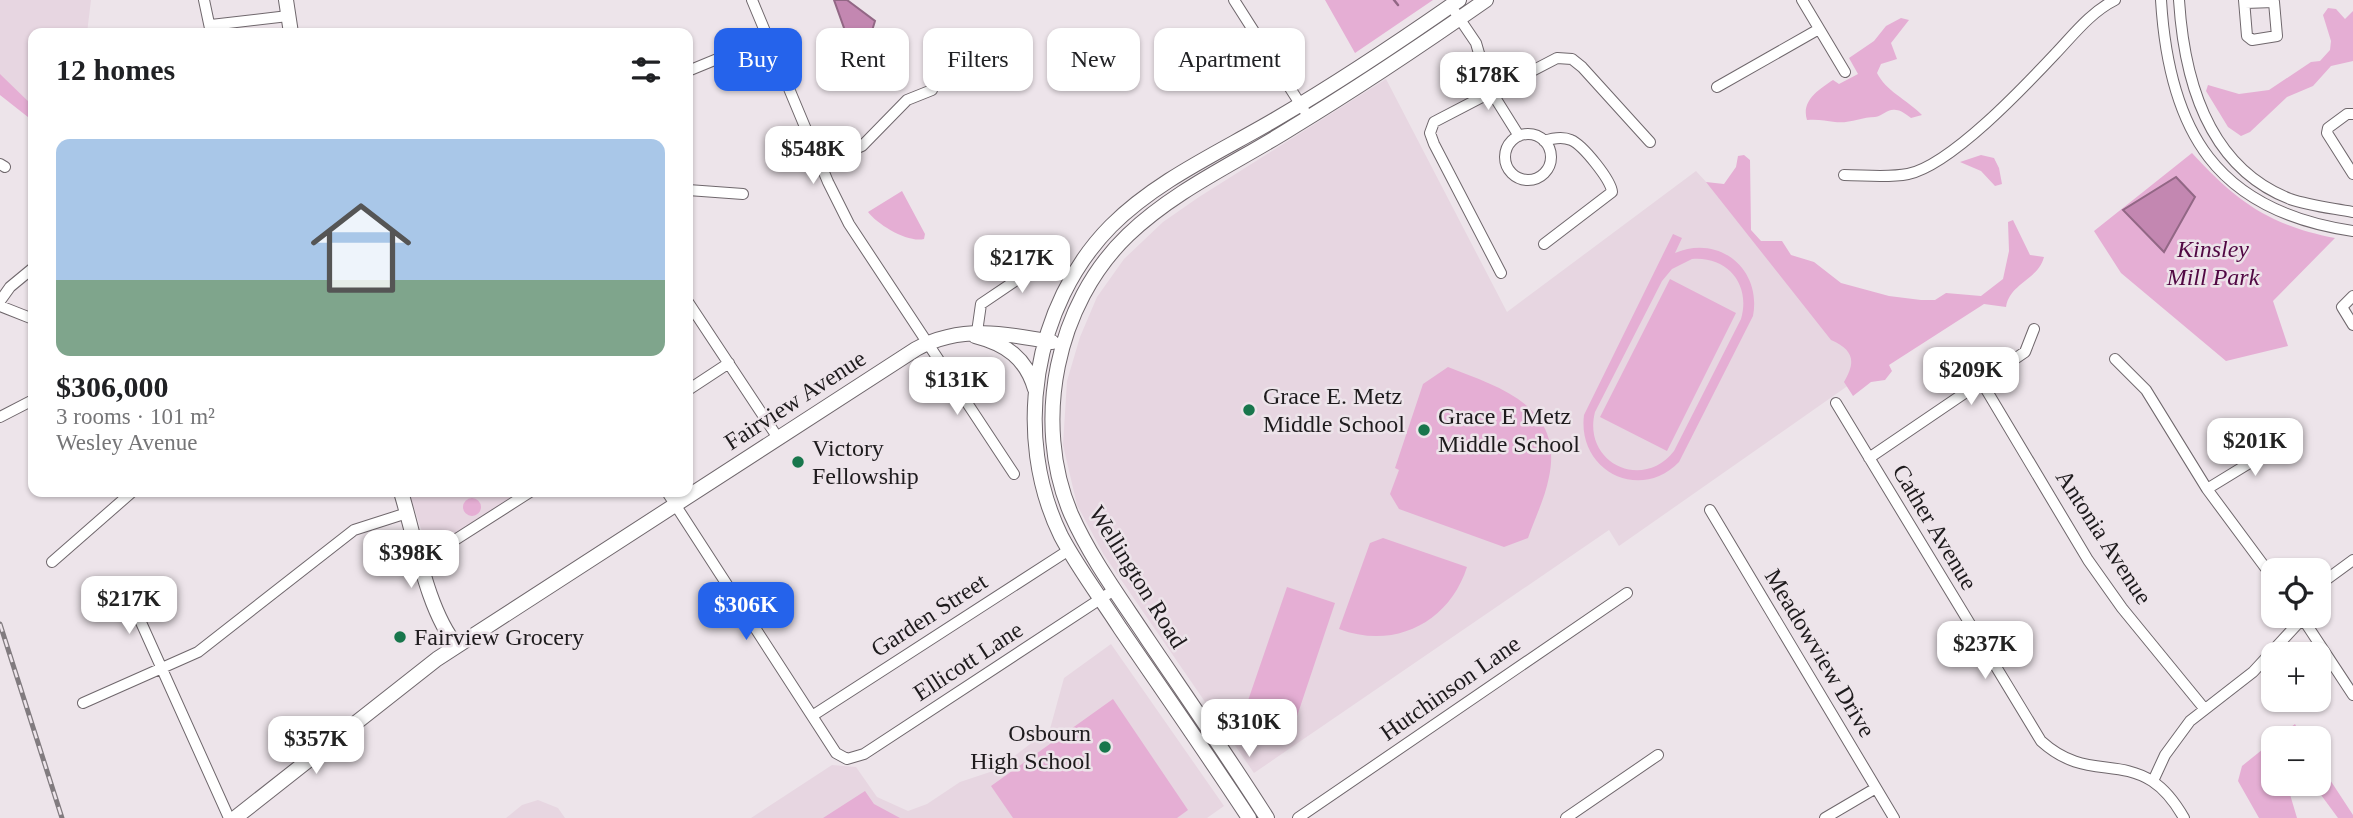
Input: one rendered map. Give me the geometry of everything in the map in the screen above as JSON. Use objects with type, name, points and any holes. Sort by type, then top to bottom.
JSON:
[{"type":"main road","points":[[286,0],[290,28]]},
{"type":"main road","name":"Wellington Road","points":[[1249,818],[1069,550],[1051,512],[1038,463],[1036,396],[1045,341],[1069,282],[1111,226],[1152,192],[1300,105],[1456,8],[1486,0]]},
{"type":"main road","name":"Wellington Road","points":[[1267,818],[1114,590],[1080,532],[1058,475],[1052,426],[1057,370],[1063,344],[1095,274],[1128,234],[1196,184],[1309,118],[1456,8]]},
{"type":"main road","points":[[970,333],[1016,354],[1026,367],[1036,396]]},
{"type":"main road","name":"Fairview Avenue","points":[[693,486],[778,438],[928,343],[970,333],[1063,344]]},
{"type":"main road","points":[[402,497],[438,616],[457,646]]},
{"type":"main road","name":"Fairview Avenue","points":[[235,818],[457,646],[671,498]]},
{"type":"street","points":[[204,0],[211,28]]},
{"type":"street","points":[[752,0],[764,28]]},
{"type":"street","points":[[1234,0],[1309,118]]},
{"type":"street","points":[[1802,0],[1845,72]]},
{"type":"street","points":[[1844,175],[1897,175],[1917,171],[1967,138],[2018,93],[2084,23],[2115,0]]},
{"type":"street","points":[[2161,0],[2169,76],[2190,130],[2213,163],[2263,206],[2302,221],[2353,230]]},
{"type":"street","points":[[2179,0],[2181,37],[2192,86],[2205,118],[2225,149],[2273,191],[2304,203],[2353,212]]},
{"type":"street","points":[[1456,8],[1476,43],[1492,92],[1519,136]]},
{"type":"street","points":[[217,28],[288,16]]},
{"type":"street","points":[[1717,88],[1819,29]]},
{"type":"street","points":[[1501,273],[1430,133],[1434,122],[1556,58],[1573,59],[1650,142]]},
{"type":"street","points":[[693,69],[714,60]]},
{"type":"street","points":[[790,91],[849,224],[1014,474]]},
{"type":"street","points":[[821,164],[836,160],[862,146],[907,100],[930,91]]},
{"type":"street","points":[[2353,114],[2347,114],[2327,130],[2353,174]]},
{"type":"street","points":[[1534,135],[1544,141],[1550,151],[1548,169],[1540,177],[1522,180],[1512,174],[1505,158],[1508,146],[1519,136],[1534,135]]},
{"type":"street","points":[[1544,141],[1562,138],[1575,142],[1609,180],[1612,192],[1544,244]]},
{"type":"street","points":[[2342,157],[2353,149]]},
{"type":"street","points":[[693,190],[743,194]]},
{"type":"street","points":[[970,333],[981,304],[1058,252]]},
{"type":"street","points":[[28,272],[10,288],[0,303],[28,317]]},
{"type":"street","points":[[2353,296],[2342,307],[2353,326]]},
{"type":"street","points":[[693,309],[778,438]]},
{"type":"street","points":[[1869,458],[2025,352],[2034,329]]},
{"type":"street","points":[[2115,359],[2146,390],[2207,489],[2261,562]]},
{"type":"street","points":[[693,387],[729,363]]},
{"type":"street","name":"Antonia Avenue","points":[[1981,381],[2088,560],[2122,608],[2203,707]]},
{"type":"street","points":[[0,417],[28,403]]},
{"type":"street","name":"Cather Avenue","points":[[1836,403],[2041,741],[2053,752],[2075,764],[2142,776],[2152,781]]},
{"type":"street","points":[[2207,489],[2287,440]]},
{"type":"street","points":[[52,562],[126,497]]},
{"type":"street","points":[[422,561],[522,497]]},
{"type":"street","points":[[671,498],[812,716]]},
{"type":"street","name":"Meadowview Drive","points":[[1710,510],[1894,818]]},
{"type":"street","points":[[83,703],[198,652],[354,530],[407,513]]},
{"type":"street","name":"Garden Street","points":[[812,716],[1069,550]]},
{"type":"street","points":[[2331,576],[2353,560]]},
{"type":"street","points":[[125,589],[229,818]]},
{"type":"street","name":"Ellicott Lane","points":[[812,716],[841,757],[853,758],[864,754],[1114,590]]},
{"type":"street","name":"Hutchinson Lane","points":[[1298,818],[1627,593]]},
{"type":"street","points":[[2185,818],[2169,796],[2152,781],[2177,736],[2203,707],[2253,672],[2292,628]]},
{"type":"street","points":[[2309,628],[2353,695]]},
{"type":"street","points":[[1566,818],[1658,755]]},
{"type":"street","points":[[1825,818],[1876,788]]},
{"type":"shaded area","points":[[0,0],[91,0],[88,28],[28,28],[28,106],[0,80]]},
{"type":"shaded area","points":[[834,0],[847,0],[875,21],[873,28],[844,28]]},
{"type":"shaded area","name":"Grace E Metz Middle School","points":[[1386,79],[1507,312],[1696,171],[1876,366],[1619,546],[1609,530],[1254,773],[1104,555],[1077,505],[1063,445],[1067,381],[1080,337],[1097,297],[1124,259],[1163,222]]},
{"type":"shaded area","points":[[2176,177],[2195,197],[2164,252],[2123,210]]},
{"type":"shaded area","points":[[411,497],[515,497],[429,553]]},
{"type":"shaded area","name":"Osbourn High School","points":[[1111,644],[1224,806],[1207,818],[751,818],[832,765],[856,767],[877,797],[908,811],[927,804],[960,782],[996,770],[1050,729],[1064,678]]},
{"type":"shaded area","points":[[538,800],[558,808],[565,818],[506,818],[522,805]]},
{"type":"green space","points":[[1325,0],[1433,0],[1355,53]]},
{"type":"green space","points":[[2328,8],[2336,9],[2345,19],[2353,11],[2353,61],[2331,66],[2313,86],[2287,97],[2250,132],[2241,136],[2228,127],[2206,91],[2208,85],[2239,94],[2269,90],[2311,62],[2320,61],[2330,50],[2331,41],[2323,15]]},
{"type":"green space","points":[[1901,18],[1909,20],[1891,43],[1897,59],[1881,64],[1877,73],[1891,90],[1922,115],[1911,118],[1893,110],[1878,116],[1845,122],[1807,120],[1806,107],[1812,97],[1833,80],[1839,84],[1858,74],[1849,58],[1874,41],[1886,26]]},
{"type":"green space","points":[[0,74],[28,101],[28,117],[0,95]]},
{"type":"green space","name":"Kinsley Mill Park","points":[[2192,153],[2224,185],[2256,209],[2291,226],[2335,238],[2273,301],[2288,346],[2226,361],[2121,273],[2094,231]]},
{"type":"green space","points":[[1744,155],[1750,160],[1751,230],[1761,241],[1782,241],[1791,255],[1814,262],[1841,283],[1889,296],[1921,300],[1935,300],[1946,293],[1981,296],[2003,279],[2009,251],[2008,222],[2013,220],[2030,255],[2044,257],[2036,271],[2013,292],[2006,307],[1984,304],[1889,365],[1892,371],[1885,380],[1871,382],[1853,396],[1844,382],[1851,363],[1848,352],[1831,340],[1706,182],[1724,184],[1736,167],[1738,156]]},
{"type":"green space","points":[[1981,155],[1994,158],[2002,184],[1995,186],[1981,171],[1960,162]]},
{"type":"green space","points":[[902,191],[925,234],[924,239],[917,240],[894,232],[868,212]]},
{"type":"green space","points":[[1673,234],[1682,238],[1675,253],[1691,248],[1707,248],[1721,252],[1744,270],[1754,299],[1753,316],[1679,462],[1663,474],[1646,480],[1630,480],[1614,475],[1600,465],[1590,451],[1584,434],[1584,415]],"holes":[[[1692,259],[1716,262],[1734,275],[1743,295],[1741,319],[1674,451],[1661,463],[1646,469],[1632,470],[1618,466],[1606,457],[1597,445],[1593,430],[1595,412],[1662,281],[1672,269]]]},
{"type":"green space","points":[[1670,279],[1736,313],[1667,451],[1600,417]]},
{"type":"green space","points":[[1448,367],[1506,392],[1523,403],[1537,416],[1547,433],[1551,453],[1549,477],[1528,538],[1504,547],[1399,509],[1390,494],[1399,470],[1395,468],[1423,384]]},
{"type":"green space","points":[[472,498],[478,501],[481,507],[478,513],[472,516],[466,513],[463,507],[466,501]]},
{"type":"green space","points":[[1383,538],[1467,567],[1459,587],[1433,617],[1417,627],[1380,636],[1360,635],[1339,629],[1370,543]]},
{"type":"green space","points":[[1287,587],[1335,603],[1291,734],[1242,718]]},
{"type":"green space","points":[[1113,699],[1188,810],[1177,818],[1013,818],[991,786]]},
{"type":"green space","points":[[2261,751],[2261,796],[2290,796],[2297,818],[2259,818],[2238,781],[2242,766]]},
{"type":"green space","points":[[2331,781],[2353,815],[2353,818],[2338,818],[2322,796],[2331,796]]},
{"type":"green space","points":[[865,791],[874,804],[900,818],[823,818]]},
{"type":"waterway","points":[[1394,0],[1398,5]]},
{"type":"railway","points":[[0,624],[62,818]]},
{"type":"place","name":"Grace E. Metz Middle School","points":[[1249,410]]},
{"type":"place","name":"Grace E Metz Middle School","points":[[1424,430]]},
{"type":"place","name":"Victory Fellowship","points":[[798,462]]},
{"type":"place","name":"Fairview Grocery","points":[[400,637]]},
{"type":"place","name":"Osbourn High School","points":[[1105,747]]}]
